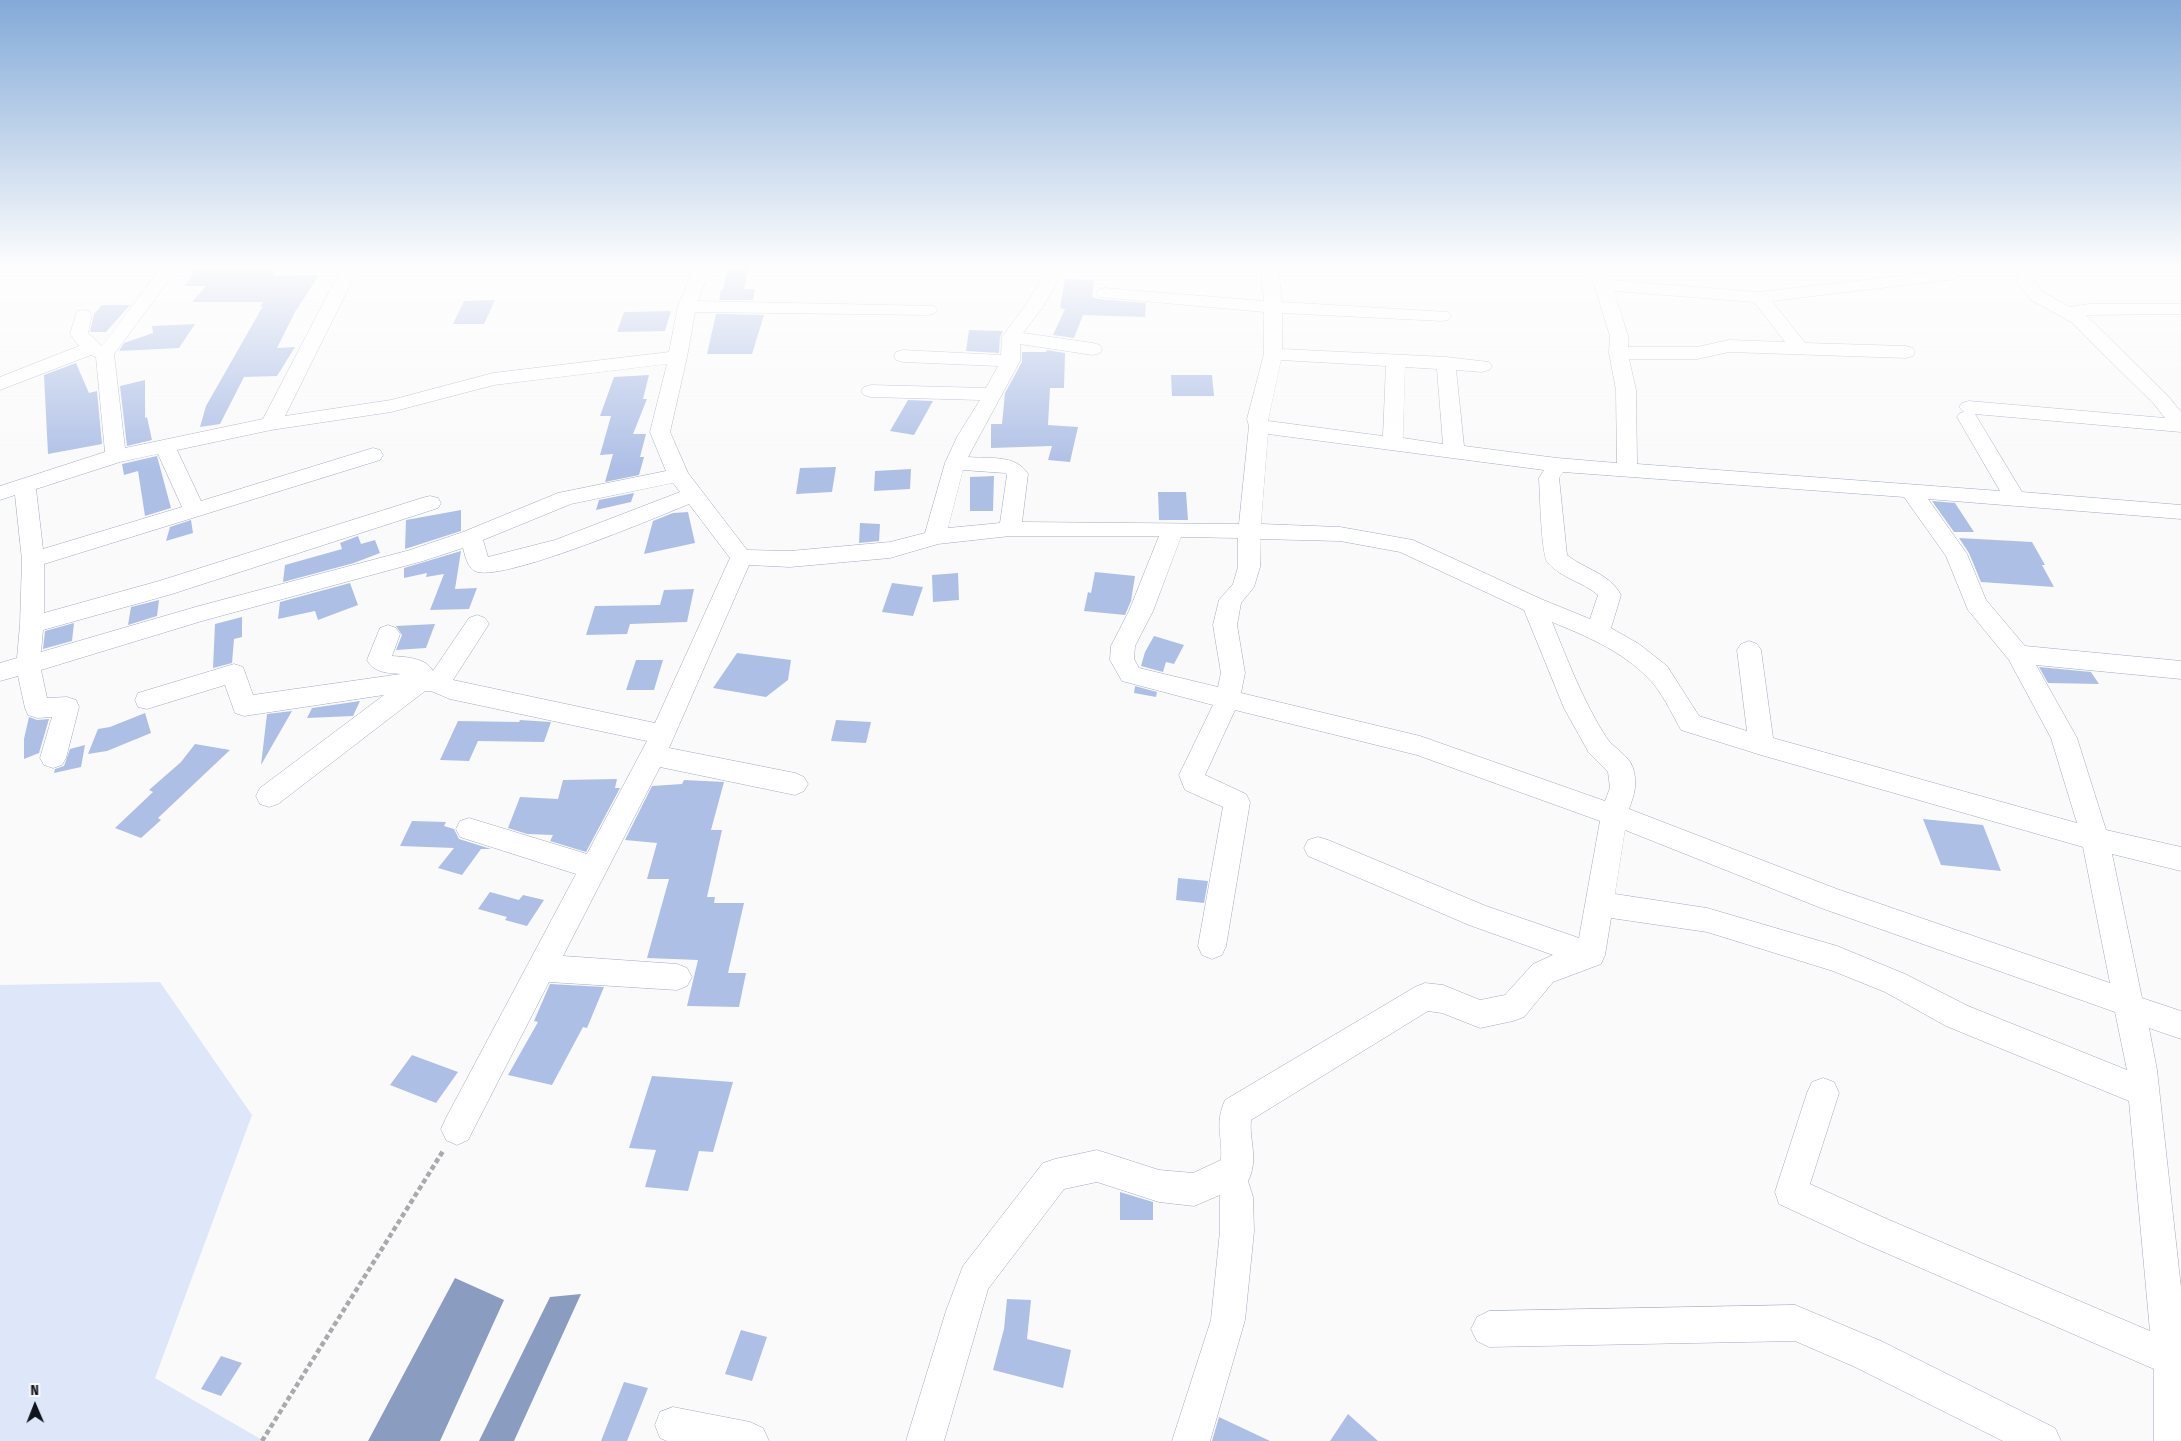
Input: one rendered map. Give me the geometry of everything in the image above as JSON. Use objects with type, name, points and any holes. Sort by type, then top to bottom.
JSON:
[{"type":"street","points":[[79,334],[98,351],[116,456]]},
{"type":"street","points":[[0,384],[98,351],[112,334]]},
{"type":"street","points":[[271,424],[316,334]]},
{"type":"street","points":[[682,334],[660,432],[678,475],[740,557],[790,559],[890,550],[935,537],[1010,528],[1173,529],[1340,534],[1405,545],[1533,605],[1598,632],[1631,650],[1658,672],[1690,723],[1761,745],[2095,839],[2181,859]]},
{"type":"street","points":[[935,537],[955,463],[967,436],[993,394],[1010,361],[1011,337],[1013,334]]},
{"type":"street","points":[[1212,946],[1237,802],[1194,783],[1192,775],[1228,699],[1232,673],[1225,625],[1230,600],[1244,587],[1249,567],[1249,531],[1259,426],[1257,419],[1273,354],[1273,334]]},
{"type":"street","points":[[1618,334],[1618,353],[1626,390],[1627,471]]},
{"type":"street","points":[[1788,334],[1800,349]]},
{"type":"street","points":[[2093,334],[2160,400],[2181,426]]},
{"type":"street","points":[[1011,337],[1093,349]]},
{"type":"street","points":[[1618,353],[1697,353],[1729,346],[1906,352]]},
{"type":"street","points":[[1273,354],[1482,366]]},
{"type":"street","points":[[903,356],[1010,361]]},
{"type":"street","points":[[0,493],[116,456],[271,424],[391,406],[493,379],[678,357]]},
{"type":"street","points":[[1393,444],[1396,361]]},
{"type":"street","points":[[1446,363],[1454,452]]},
{"type":"street","points":[[871,391],[993,394]]},
{"type":"street","points":[[2015,499],[1968,412],[2181,426]]},
{"type":"street","points":[[1259,426],[1557,465],[2181,512]]},
{"type":"street","points":[[165,446],[194,510]]},
{"type":"street","points":[[33,560],[373,455]]},
{"type":"street","points":[[955,463],[1011,467],[1018,474],[1010,528]]},
{"type":"street","points":[[1557,465],[1549,478],[1556,558],[1566,567],[1606,586],[1610,595],[1598,632]]},
{"type":"street","points":[[0,672],[28,666],[199,614],[415,556],[471,537],[566,498],[678,475]]},
{"type":"street","points":[[25,485],[33,560],[32,625],[28,666],[37,708],[66,707],[53,758]]},
{"type":"street","points":[[1911,491],[1956,554],[1976,604],[2018,654],[2064,738],[2095,839],[2129,1006],[2144,1092],[2175,1374],[2173,1441]]},
{"type":"street","points":[[471,537],[479,563],[483,566],[507,562],[568,544],[692,495]]},
{"type":"street","points":[[32,625],[164,588],[430,503]]},
{"type":"street","points":[[1173,529],[1141,612],[1123,646],[1122,660],[1131,675],[1420,746],[1614,815],[1830,899],[2181,1024]]},
{"type":"street","points":[[456,1129],[658,745],[740,557]]},
{"type":"street","points":[[1533,605],[1576,708],[1598,746],[1620,768],[1623,788],[1614,815],[1591,955]]},
{"type":"street","points":[[269,796],[428,682],[477,624]]},
{"type":"street","points":[[388,634],[379,660],[386,664],[409,666],[421,671],[428,682]]},
{"type":"street","points":[[1749,650],[1761,745]]},
{"type":"street","points":[[2018,654],[2181,670]]},
{"type":"street","points":[[147,700],[234,673],[244,706],[428,682],[450,690],[658,745],[795,784]]},
{"type":"street","points":[[469,829],[594,868]]},
{"type":"street","points":[[1318,848],[1479,916],[1591,955]]},
{"type":"street","points":[[1610,906],[1707,920],[1837,959],[1895,983],[1957,1016],[2144,1092]]},
{"type":"street","points":[[925,1441],[963,1312],[975,1278],[1055,1175],[1097,1166],[1160,1186],[1194,1190],[1237,1169],[1238,1148],[1234,1132],[1236,1111],[1425,997],[1443,999],[1480,1014],[1513,1008],[1542,973],[1567,962],[1591,955]]},
{"type":"street","points":[[540,968],[677,977]]},
{"type":"street","points":[[1823,1093],[1790,1192],[2175,1374]]},
{"type":"street","points":[[1191,1441],[1228,1320],[1237,1222],[1237,1196],[1228,1173]]},
{"type":"street","points":[[1489,1329],[1795,1323],[1868,1354],[2042,1441]]},
{"type":"street","points":[[673,1425],[750,1441]]},
{"type":"path","points":[[262,1441],[456,1129]]},
{"type":"shaded area","points":[[160,982],[252,1115],[155,1378],[264,1441],[0,1441],[0,985]]},
{"type":"water","points":[[455,1278],[504,1300],[440,1441],[368,1441]]},
{"type":"water","points":[[581,1294],[514,1441],[479,1441],[550,1297]]},
{"type":"building","points":[[149,334],[188,334],[179,348],[119,351],[124,343]]},
{"type":"building","points":[[247,334],[284,334],[277,348],[295,347],[277,376],[244,377],[220,424],[200,427],[206,406]]},
{"type":"building","points":[[711,334],[758,334],[752,354],[707,354]]},
{"type":"building","points":[[968,334],[1001,334],[999,353],[966,351]]},
{"type":"building","points":[[1053,334],[1075,334],[1074,338]]},
{"type":"building","points":[[1047,350],[1065,353],[1064,388],[1050,388],[1048,425],[1078,427],[1070,462],[1048,460],[1052,446],[991,448],[991,424],[1002,424],[1005,393],[1022,362],[1022,352],[1046,352]]},
{"type":"building","points":[[76,363],[89,393],[97,391],[102,444],[48,454],[44,375]]},
{"type":"building","points":[[649,375],[643,399],[647,399],[633,434],[646,434],[640,457],[644,457],[639,475],[605,482],[613,454],[600,455],[611,416],[600,416],[614,377]]},
{"type":"building","points":[[1171,375],[1212,375],[1214,396],[1172,396]]},
{"type":"building","points":[[145,380],[145,418],[147,417],[152,440],[127,446],[120,386]]},
{"type":"building","points":[[908,400],[933,401],[914,435],[890,431]]},
{"type":"building","points":[[157,456],[171,508],[145,516],[138,471],[124,475],[122,464]]},
{"type":"building","points":[[836,467],[832,492],[796,494],[800,468]]},
{"type":"building","points":[[911,469],[910,489],[874,491],[875,471]]},
{"type":"building","points":[[994,476],[993,511],[970,511],[970,477]]},
{"type":"building","points":[[1158,492],[1186,492],[1188,520],[1159,520]]},
{"type":"building","points":[[634,493],[631,502],[596,510],[599,500]]},
{"type":"building","points":[[1932,501],[1955,503],[1974,532],[1954,532]]},
{"type":"building","points":[[461,510],[461,531],[405,549],[406,520]]},
{"type":"building","points":[[688,512],[695,543],[644,554],[653,521],[673,513]]},
{"type":"building","points":[[191,520],[193,533],[166,541],[170,527]]},
{"type":"building","points":[[860,523],[880,524],[879,541],[859,543]]},
{"type":"building","points":[[358,536],[361,544],[375,540],[380,553],[354,563],[283,582],[285,565],[342,549],[340,543]]},
{"type":"building","points":[[1959,538],[2032,542],[2045,565],[2042,565],[2054,587],[1981,582],[1969,553]]},
{"type":"building","points":[[461,551],[455,589],[477,588],[469,609],[430,610],[444,574],[426,577],[427,573],[404,578],[404,568]]},
{"type":"building","points":[[1095,572],[1135,576],[1131,601],[1125,615],[1084,611],[1088,592],[1091,593]]},
{"type":"building","points":[[958,573],[959,600],[933,602],[932,575]]},
{"type":"building","points":[[350,583],[358,605],[318,620],[315,611],[278,619],[280,602]]},
{"type":"building","points":[[892,583],[923,587],[913,616],[882,612]]},
{"type":"building","points":[[694,589],[687,622],[630,624],[627,634],[586,635],[595,606],[660,605],[664,590]]},
{"type":"building","points":[[159,600],[157,616],[128,625],[131,607]]},
{"type":"building","points":[[242,617],[242,637],[234,639],[232,663],[213,668],[215,624]]},
{"type":"building","points":[[74,623],[72,641],[43,649],[45,631]]},
{"type":"building","points":[[435,624],[426,648],[396,650],[402,635],[396,626]]},
{"type":"building","points":[[1154,636],[1184,645],[1174,664],[1166,662],[1163,672],[1141,666],[1145,652]]},
{"type":"building","points":[[737,653],[791,660],[788,680],[766,697],[713,688]]},
{"type":"building","points":[[636,660],[663,660],[654,690],[626,690]]},
{"type":"building","points":[[2039,667],[2091,672],[2099,684],[2048,683]]},
{"type":"building","points":[[1135,686],[1157,692],[1156,697],[1134,693]]},
{"type":"building","points":[[360,701],[353,716],[307,718],[312,708]]},
{"type":"building","points":[[292,711],[261,765],[267,714]]},
{"type":"building","points":[[145,713],[151,733],[107,751],[88,754],[98,729],[110,727]]},
{"type":"building","points":[[29,717],[37,720],[49,719],[39,753],[24,759],[24,739]]},
{"type":"building","points":[[520,720],[551,722],[544,742],[478,741],[469,761],[440,760],[458,721],[519,722]]},
{"type":"building","points":[[836,720],[871,722],[866,743],[831,741]]},
{"type":"building","points":[[195,744],[230,750],[158,818],[161,820],[141,838],[115,828],[153,792],[149,790],[181,762]]},
{"type":"building","points":[[85,745],[81,767],[54,773],[55,769],[64,766],[70,749]]},
{"type":"building","points":[[617,779],[615,788],[620,788],[586,852],[550,841],[553,835],[527,834],[508,828],[520,797],[558,799],[563,780]]},
{"type":"building","points":[[684,780],[724,782],[711,830],[722,830],[707,897],[715,897],[714,903],[744,903],[728,973],[746,973],[739,1007],[687,1006],[698,960],[647,958],[669,879],[647,879],[657,843],[625,840],[652,786],[682,784]]},
{"type":"building","points":[[1923,819],[1983,825],[2001,871],[1941,865]]},
{"type":"building","points":[[412,821],[446,822],[444,826],[454,829],[459,839],[491,849],[481,849],[462,875],[438,868],[454,848],[400,846]]},
{"type":"building","points":[[1178,878],[1208,881],[1204,903],[1176,900]]},
{"type":"building","points":[[490,892],[519,900],[523,895],[544,900],[527,926],[505,920],[507,917],[478,909]]},
{"type":"building","points":[[550,984],[604,987],[587,1028],[583,1027],[552,1085],[508,1075],[538,1022],[534,1021]]},
{"type":"building","points":[[412,1055],[458,1072],[436,1103],[390,1085]]},
{"type":"building","points":[[652,1076],[733,1082],[713,1152],[699,1151],[688,1191],[645,1187],[656,1150],[629,1148]]},
{"type":"building","points":[[1120,1192],[1153,1202],[1153,1220],[1120,1220]]},
{"type":"building","points":[[1007,1299],[1031,1300],[1027,1339],[1071,1350],[1063,1388],[993,1370],[1004,1329]]},
{"type":"building","points":[[741,1330],[767,1337],[752,1381],[725,1374]]},
{"type":"building","points":[[221,1356],[242,1363],[221,1396],[201,1389]]},
{"type":"building","points":[[624,1382],[648,1388],[627,1441],[601,1441]]},
{"type":"building","points":[[1348,1414],[1378,1441],[1330,1441]]},
{"type":"building","points":[[1219,1417],[1270,1441],[1212,1441]]}]
